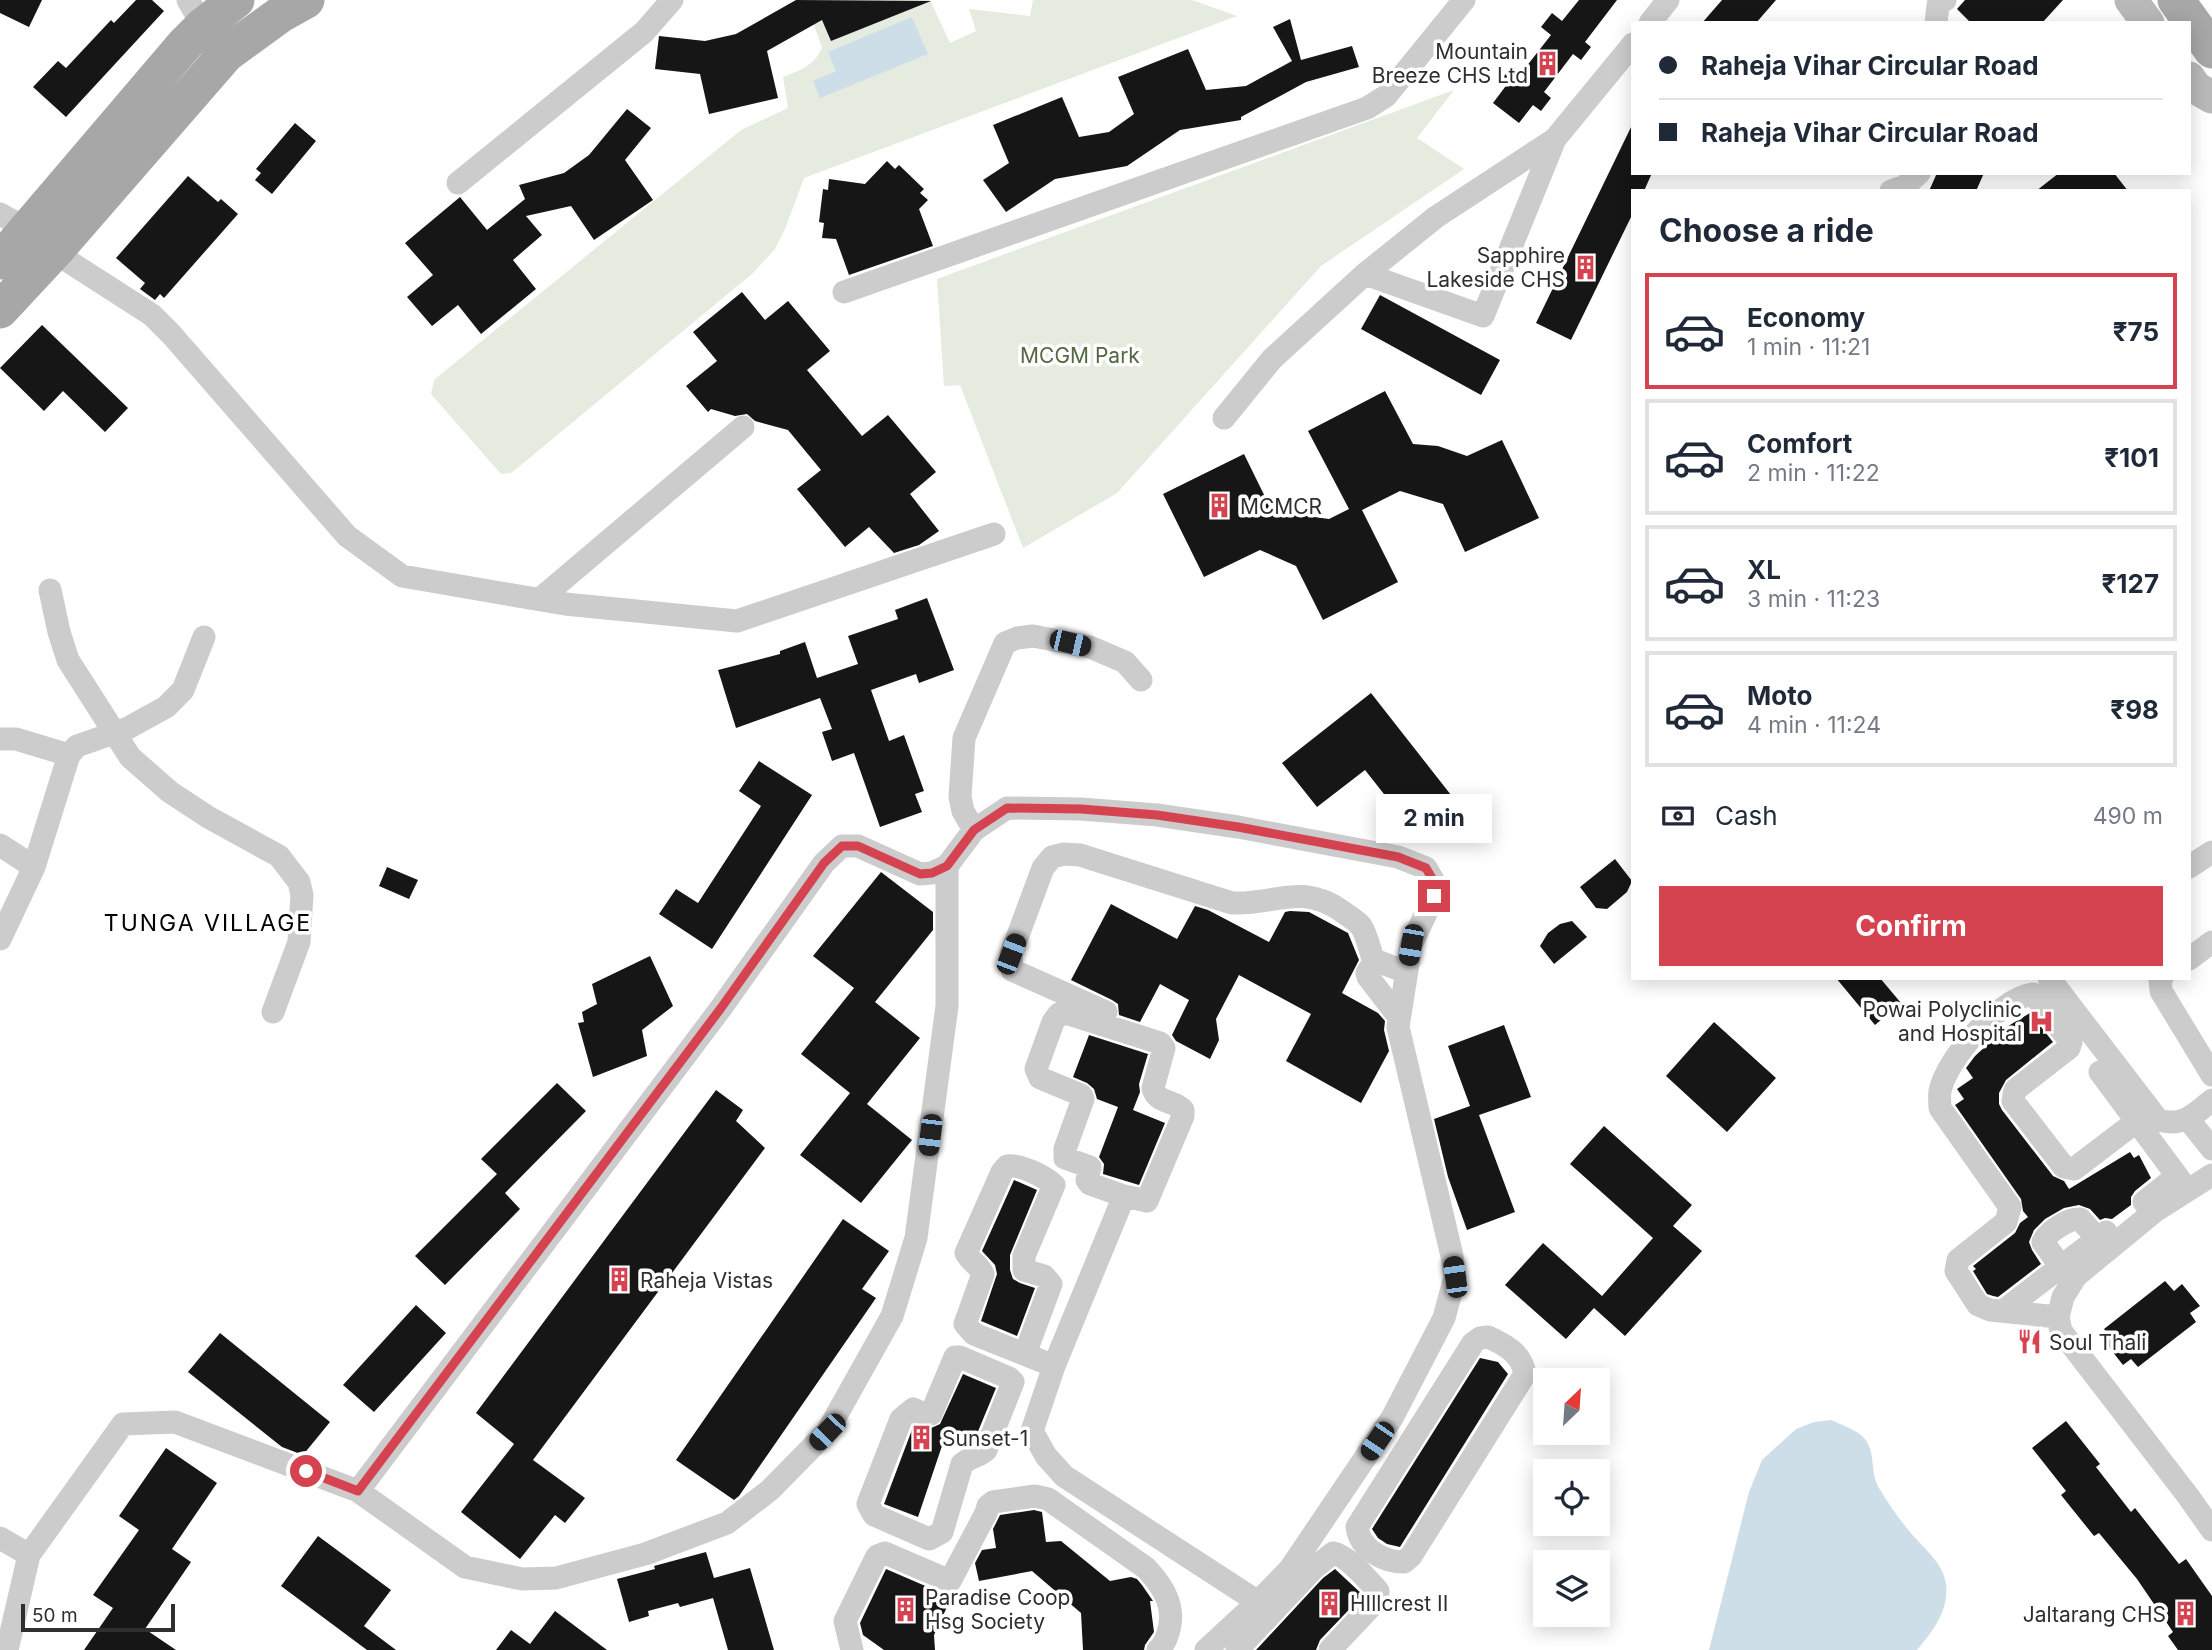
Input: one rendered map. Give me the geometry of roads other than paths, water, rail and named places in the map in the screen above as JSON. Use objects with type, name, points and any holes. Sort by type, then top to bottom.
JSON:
[{"type":"main road","points":[[0,261],[13,222],[195,13],[236,0]]},
{"type":"main road","points":[[0,310],[226,54],[281,14],[306,0]]},
{"type":"street","points":[[458,183],[643,32],[672,0]]},
{"type":"street","points":[[844,292],[1367,108],[1386,96],[1464,0]]},
{"type":"street","points":[[1652,21],[1668,0]]},
{"type":"street","points":[[1936,21],[1938,5],[1945,0]]},
{"type":"street","points":[[2131,0],[2147,21]]},
{"type":"street","points":[[1365,274],[1483,316],[1555,139],[1631,46]]},
{"type":"street","points":[[2191,81],[2196,88],[2212,97]]},
{"type":"street","points":[[1224,418],[1272,359],[1365,274],[1436,217],[1555,139]]},
{"type":"street","points":[[1897,189],[1905,186],[1918,175]]},
{"type":"street","points":[[13,222],[152,316],[171,334],[346,536],[402,576],[565,604],[737,621],[994,534]]},
{"type":"street","points":[[540,599],[743,427]]},
{"type":"street","points":[[50,590],[68,660],[130,757],[170,792],[208,817],[279,856],[299,882],[302,895],[299,942],[273,1012]]},
{"type":"street","points":[[974,830],[963,811],[960,797],[964,738],[1005,643],[1033,636],[1090,647],[1125,662],[1140,680]]},
{"type":"street","points":[[0,939],[34,867],[69,755],[77,746],[116,732],[166,707],[183,690],[204,637]]},
{"type":"street","points":[[0,739],[16,739],[69,755]]},
{"type":"street","points":[[358,1491],[721,1008],[824,863],[842,846],[858,846],[920,874],[932,873],[947,866],[974,830],[1007,808],[1081,809],[1157,815],[1224,825],[1398,857],[1426,868],[1433,880],[1434,896],[1411,945],[1398,1027],[1455,1277],[1444,1318],[1392,1418],[1290,1569],[1206,1650]]},
{"type":"street","points":[[0,845],[34,867]]},
{"type":"street","points":[[2191,866],[2212,852]]},
{"type":"street","points":[[1106,1012],[1012,971],[1011,954],[1043,867],[1052,857],[1064,854],[1080,855],[1232,903],[1249,904],[1295,896],[1321,899],[1360,925],[1374,962]]},
{"type":"street","points":[[7,1650],[29,1555],[123,1424],[175,1422],[358,1491],[465,1567],[522,1579],[556,1578],[645,1554],[727,1523],[770,1490],[827,1432],[892,1316],[916,1238],[947,1006],[947,866]]},
{"type":"street","points":[[2191,958],[2212,942]]},
{"type":"street","points":[[1374,962],[1385,963],[1406,972]]},
{"type":"street","points":[[1374,962],[1368,970],[1368,977],[1399,1017]]},
{"type":"street","points":[[2051,980],[2158,1119],[2171,1123],[2188,1119],[2212,1100]]},
{"type":"street","points":[[2160,980],[2161,991],[2212,1075]]},
{"type":"street","points":[[2058,1317],[1990,1310],[1978,1305],[1956,1271],[1958,1260],[2006,1222],[2010,1207],[1940,1108],[1940,1092],[1951,1065],[1981,1026],[2022,996],[2033,994],[2071,1042],[2069,1048],[2015,1090],[2013,1101],[2064,1167],[2074,1170],[2137,1121]]},
{"type":"street","points":[[1059,1014],[1082,1018],[1160,1044],[1164,1048],[1153,1088],[1154,1094],[1179,1105],[1183,1110],[1182,1116],[1147,1201],[1124,1196],[1090,1184],[1087,1180],[1090,1167],[1065,1158],[1065,1149],[1083,1099],[1081,1095],[1040,1078],[1036,1069],[1053,1022],[1059,1014]]},
{"type":"street","points":[[2100,1072],[2182,1182]]},
{"type":"street","points":[[2188,1119],[2212,1149]]},
{"type":"street","points":[[1025,1354],[1051,1284],[1044,1276],[1024,1270],[1024,1256],[1054,1185],[1014,1165],[1007,1166],[1002,1171],[966,1253],[970,1261],[980,1267],[982,1274],[965,1324],[974,1334],[1054,1366]]},
{"type":"street","points":[[2003,1311],[2097,1238],[2182,1182],[2212,1175]]},
{"type":"street","points":[[2182,1182],[2155,1211],[2076,1276],[2063,1297],[2058,1317],[2061,1332],[2212,1531]]},
{"type":"street","points":[[1032,1431],[1054,1366],[1124,1196]]},
{"type":"street","points":[[2061,1267],[2043,1242],[2045,1237],[2073,1218],[2080,1219],[2097,1238]]},
{"type":"street","points":[[1488,1337],[1517,1354],[1525,1374],[1410,1556],[1404,1562],[1393,1562],[1374,1553],[1361,1542],[1357,1527],[1414,1434],[1473,1343],[1488,1337]]},
{"type":"street","points":[[955,1357],[1013,1382],[1000,1416],[986,1450],[980,1456],[968,1458],[962,1464],[942,1532],[929,1539],[874,1515],[868,1504],[901,1419],[913,1409],[926,1415],[931,1414],[955,1357]]},
{"type":"street","points":[[1000,1416],[1032,1431],[1046,1456],[1064,1476],[1258,1602]]},
{"type":"street","points":[[1392,1418],[1414,1434]]},
{"type":"street","points":[[852,1650],[845,1621],[877,1556],[885,1553],[950,1581],[988,1506],[993,1502],[1035,1496],[1048,1499],[1146,1568],[1164,1589],[1172,1613],[1171,1625],[1163,1645],[1158,1650]]},
{"type":"street","points":[[0,1538],[29,1555]]},
{"type":"street","points":[[1237,1650],[1314,1568],[1333,1553],[1340,1554],[1373,1585],[1378,1591],[1378,1599],[1330,1650]]},
{"type":"water","points":[[912,17],[928,54],[820,98],[813,81],[836,71],[828,52]]},
{"type":"water","points":[[1831,1420],[1853,1430],[1868,1443],[1879,1488],[1902,1522],[1941,1569],[1946,1594],[1939,1620],[1917,1650],[1709,1650],[1749,1492],[1762,1460],[1796,1429],[1814,1422]]},
{"type":"place","name":"Mountain Breeze CHS Ltd","points":[[1548,63]]},
{"type":"place","name":"Sapphire Lakeside CHS","points":[[1585,267]]},
{"type":"place","name":"MCMCR","points":[[1220,506]]},
{"type":"place","name":"Powai Polyclinic and Hospital","points":[[2042,1021]]},
{"type":"place","name":"Raheja Vistas","points":[[620,1280]]},
{"type":"place","name":"Soul Thali","points":[[2029,1342]]},
{"type":"place","name":"Sunset-1","points":[[922,1438]]},
{"type":"place","name":"HIllcrest II","points":[[1330,1603]]},
{"type":"place","name":"Paradise Coop Hsg Society","points":[[905,1609]]},
{"type":"place","name":"Jaltarang CHS","points":[[2186,1614]]},
{"type":"district","name":"TUNGA VILLAGE","points":[[208,923]]},
{"type":"park label","name":"MCGM Park","points":[[1080,355]]}]
